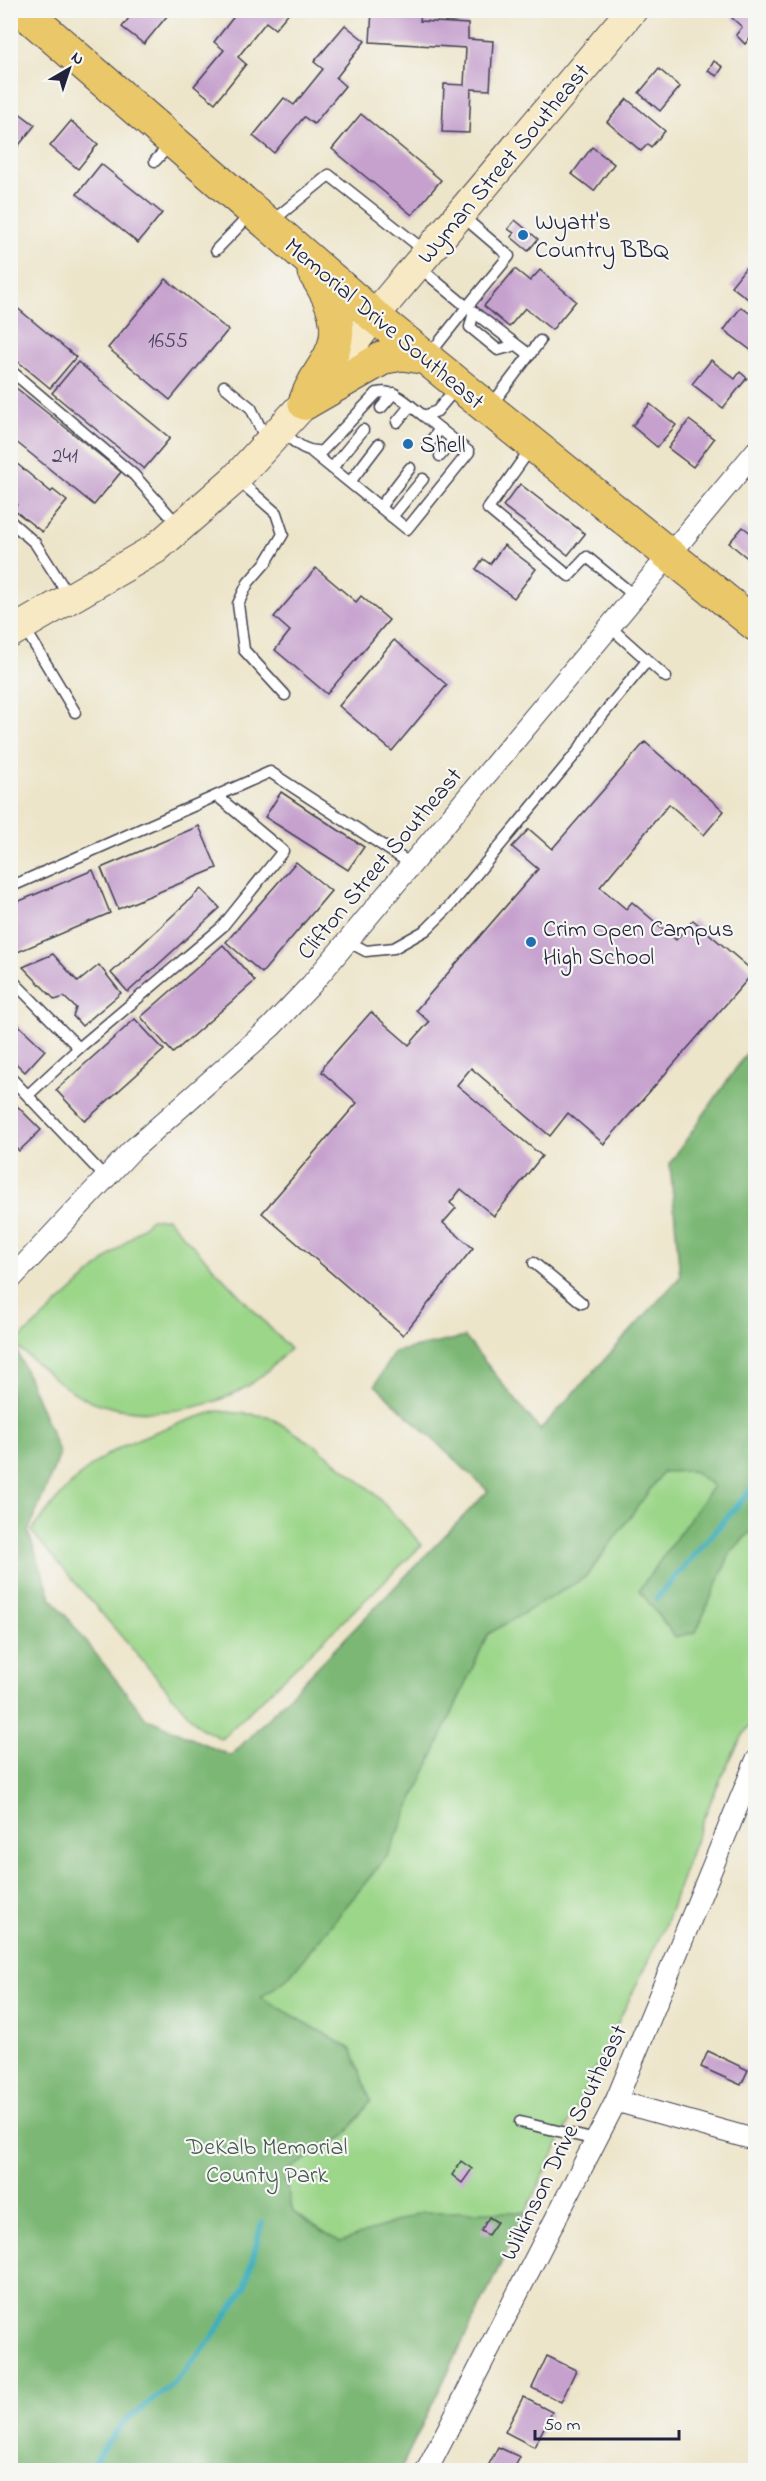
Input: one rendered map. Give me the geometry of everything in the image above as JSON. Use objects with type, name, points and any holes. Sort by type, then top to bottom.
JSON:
[{"type":"main road","name":"Memorial Drive Southeast","points":[[22,10],[164,151],[261,218],[374,316],[756,626]]},
{"type":"main road","points":[[302,253],[331,300],[337,318],[336,338],[330,357],[309,390],[305,403]]},
{"type":"main road","points":[[305,403],[385,357],[403,354],[427,358]]},
{"type":"street","name":"Wyman Street Southeast","points":[[17,630],[155,549],[236,478],[305,403],[374,316],[632,10]]},
{"type":"street","name":"Clifton Street Southeast","points":[[10,1280],[106,1178],[173,1112],[271,1027],[347,941],[756,451]]},
{"type":"street","name":"Wilkinson Drive Southeast","points":[[427,2470],[616,2101],[756,1761]]},
{"type":"street","points":[[616,2101],[756,2140]]},
{"type":"lane","points":[[216,250],[329,175],[422,260],[471,310],[530,355]]},
{"type":"lane","points":[[427,358],[471,310],[509,256],[461,214]]},
{"type":"lane","points":[[488,409],[540,342]]},
{"type":"lane","points":[[10,370],[135,475],[181,528]]},
{"type":"lane","points":[[424,416],[437,411],[459,384]]},
{"type":"lane","points":[[224,386],[251,408],[275,438],[312,452],[407,529],[469,452],[394,393],[387,390],[377,393],[322,451],[312,452]]},
{"type":"lane","points":[[381,408],[394,393]]},
{"type":"lane","points":[[397,422],[410,406]]},
{"type":"lane","points":[[427,446],[440,429]]},
{"type":"lane","points":[[332,468],[363,430]]},
{"type":"lane","points":[[440,456],[453,440]]},
{"type":"lane","points":[[350,482],[380,444]]},
{"type":"lane","points":[[533,445],[488,509],[569,576],[587,557],[636,597]]},
{"type":"lane","points":[[380,507],[410,468]]},
{"type":"lane","points":[[236,478],[276,513],[283,534],[267,561],[248,583],[238,604],[244,650],[285,695]]},
{"type":"lane","points":[[392,517],[423,479]]},
{"type":"lane","points":[[10,521],[35,543],[71,598]]},
{"type":"lane","points":[[610,627],[666,677]]},
{"type":"lane","points":[[17,630],[75,712]]},
{"type":"lane","points":[[347,941],[366,951],[394,948],[426,930],[450,906],[578,751],[595,724],[647,661]]},
{"type":"lane","points":[[10,887],[270,772],[411,864]]},
{"type":"lane","points":[[28,1095],[79,1048],[222,927],[283,851],[217,795]]},
{"type":"lane","points":[[10,978],[79,1048]]},
{"type":"lane","points":[[10,1077],[106,1178]]},
{"type":"lane","points":[[534,1263],[582,1303]]},
{"type":"lane","points":[[519,2122],[596,2140]]},
{"type":"green space","name":"DeKalb Memorial County Park","points":[[755,1041],[755,1527],[731,1552],[696,1632],[675,1637],[639,1590],[713,1486],[692,1471],[663,1472],[586,1577],[488,1634],[388,1855],[287,1979],[261,1997],[351,2049],[371,2101],[344,2137],[283,2173],[293,2212],[340,2242],[422,2212],[526,2212],[400,2470],[11,2470],[10,1334],[60,1454],[28,1532],[51,1597],[146,1718],[231,1756],[488,1491],[375,1385],[394,1352],[465,1337],[540,1430],[680,1277],[670,1163]]},
{"type":"green space","name":"DeKalb Memorial County Park","points":[[755,1215],[755,1716],[740,1740],[715,1792],[664,1928],[400,2470],[11,2470],[10,1750],[211,1909]]},
{"type":"green space","points":[[167,1218],[290,1349],[260,1377],[229,1396],[207,1404],[158,1412],[133,1411],[109,1407],[67,1388],[14,1344],[151,1219]]},
{"type":"green space","points":[[218,1411],[268,1416],[315,1445],[372,1491],[422,1545],[221,1739],[199,1727],[31,1531],[64,1492],[102,1458],[142,1437]]},
{"type":"building","points":[[135,10],[172,10],[144,44],[122,27]]},
{"type":"building","points":[[239,10],[291,10],[275,29],[266,22],[238,57],[246,64],[215,103],[194,86],[224,50],[214,42]]},
{"type":"building","points":[[372,10],[421,11],[420,21],[468,24],[468,39],[493,41],[490,90],[471,89],[469,133],[442,132],[444,84],[464,85],[466,48],[370,42]]},
{"type":"building","points":[[738,10],[756,10],[756,38],[752,35],[745,44],[736,35],[742,27],[732,18]]},
{"type":"building","points":[[345,25],[365,41],[336,78],[345,86],[314,124],[304,117],[274,153],[253,136],[284,98],[294,105],[323,69],[314,62]]},
{"type":"building","points":[[714,61],[723,67],[717,76],[708,71]]},
{"type":"building","points":[[659,69],[680,87],[660,111],[639,93]]},
{"type":"building","points":[[627,99],[665,131],[651,147],[648,144],[641,151],[607,122]]},
{"type":"building","points":[[10,106],[35,125],[16,149],[10,144]]},
{"type":"building","points":[[361,114],[441,180],[412,215],[332,149]]},
{"type":"building","points":[[71,121],[98,144],[78,169],[50,146]]},
{"type":"building","points":[[592,147],[614,164],[594,191],[572,174]]},
{"type":"building","points":[[101,164],[162,213],[138,243],[77,194]]},
{"type":"building","name":"Wyatt's Country BBQ","points":[[515,220],[538,239],[528,251],[511,237],[514,233],[508,229]]},
{"type":"building","points":[[747,266],[756,272],[756,305],[731,286]]},
{"type":"building","points":[[515,269],[530,281],[540,270],[576,301],[552,330],[525,308],[509,327],[484,306]]},
{"type":"building","points":[[166,279],[228,330],[170,400],[108,348]]},
{"type":"building","points":[[10,302],[76,357],[50,388],[10,355]]},
{"type":"building","points":[[741,307],[756,318],[756,354],[724,330]]},
{"type":"building","points":[[711,360],[735,379],[740,372],[747,378],[723,408],[692,384]]},
{"type":"building","points":[[78,362],[170,438],[144,469],[52,393]]},
{"type":"building","points":[[10,383],[121,472],[94,505],[10,437]]},
{"type":"building","points":[[650,404],[676,425],[657,447],[632,426]]},
{"type":"building","points":[[689,420],[714,439],[693,467],[668,448]]},
{"type":"building","points":[[10,458],[51,492],[53,490],[67,501],[42,532],[14,510],[17,504],[14,501],[10,505]]},
{"type":"building","points":[[520,484],[585,534],[568,555],[503,506]]},
{"type":"building","points":[[743,527],[756,537],[756,565],[729,543]]},
{"type":"building","points":[[504,545],[536,569],[514,598],[476,569],[483,559],[490,564]]},
{"type":"building","points":[[316,568],[356,602],[361,596],[389,620],[327,694],[275,650],[290,631],[274,617]]},
{"type":"building","points":[[394,640],[447,685],[392,751],[339,706]]},
{"type":"building","points":[[645,742],[724,811],[704,835],[669,804],[600,887],[626,909],[632,902],[676,940],[693,920],[754,972],[604,1144],[568,1113],[550,1136],[471,1068],[457,1085],[542,1156],[494,1216],[461,1189],[450,1203],[456,1208],[443,1223],[473,1248],[403,1335],[262,1213],[357,1103],[322,1072],[325,1064],[371,1012],[409,1045],[429,1022],[416,1010],[538,869],[512,847],[529,829],[552,849]]},
{"type":"building","points":[[281,792],[364,847],[348,870],[265,817]]},
{"type":"building","points":[[199,826],[217,868],[118,909],[101,868]]},
{"type":"building","points":[[296,862],[331,891],[262,973],[226,942]]},
{"type":"building","points":[[93,870],[110,913],[13,954],[10,905]]},
{"type":"building","points":[[201,889],[220,908],[128,992],[111,973]]},
{"type":"building","points":[[223,945],[255,981],[173,1053],[141,1017]]},
{"type":"building","points":[[53,954],[78,982],[99,965],[121,993],[82,1026],[73,1016],[76,1008],[64,997],[55,1000],[23,967]]},
{"type":"building","points":[[10,1017],[45,1050],[25,1072],[10,1058]]},
{"type":"building","points":[[135,1019],[164,1050],[85,1121],[56,1090]]},
{"type":"building","points":[[10,1099],[41,1130],[19,1151],[10,1142]]},
{"type":"building","points":[[708,2051],[748,2070],[741,2085],[701,2067]]},
{"type":"building","points":[[461,2161],[472,2169],[462,2183],[452,2175]]},
{"type":"building","points":[[489,2217],[497,2222],[488,2235],[481,2231]]},
{"type":"building","points":[[547,2356],[576,2370],[561,2402],[532,2388]]},
{"type":"building","points":[[523,2397],[552,2412],[534,2447],[505,2432]]},
{"type":"building","points":[[498,2447],[520,2457],[513,2470],[486,2470]]},
{"type":"waterway","points":[[657,1598],[756,1484]]},
{"type":"waterway","points":[[91,2470],[103,2448],[125,2421],[174,2383],[211,2339],[245,2288],[262,2223]]},
{"type":"place","name":"Wyatt's Country BBQ","points":[[523,235]]},
{"type":"place","name":"Shell","points":[[408,444]]},
{"type":"place","name":"Crim Open Campus High School","points":[[531,942]]}]
